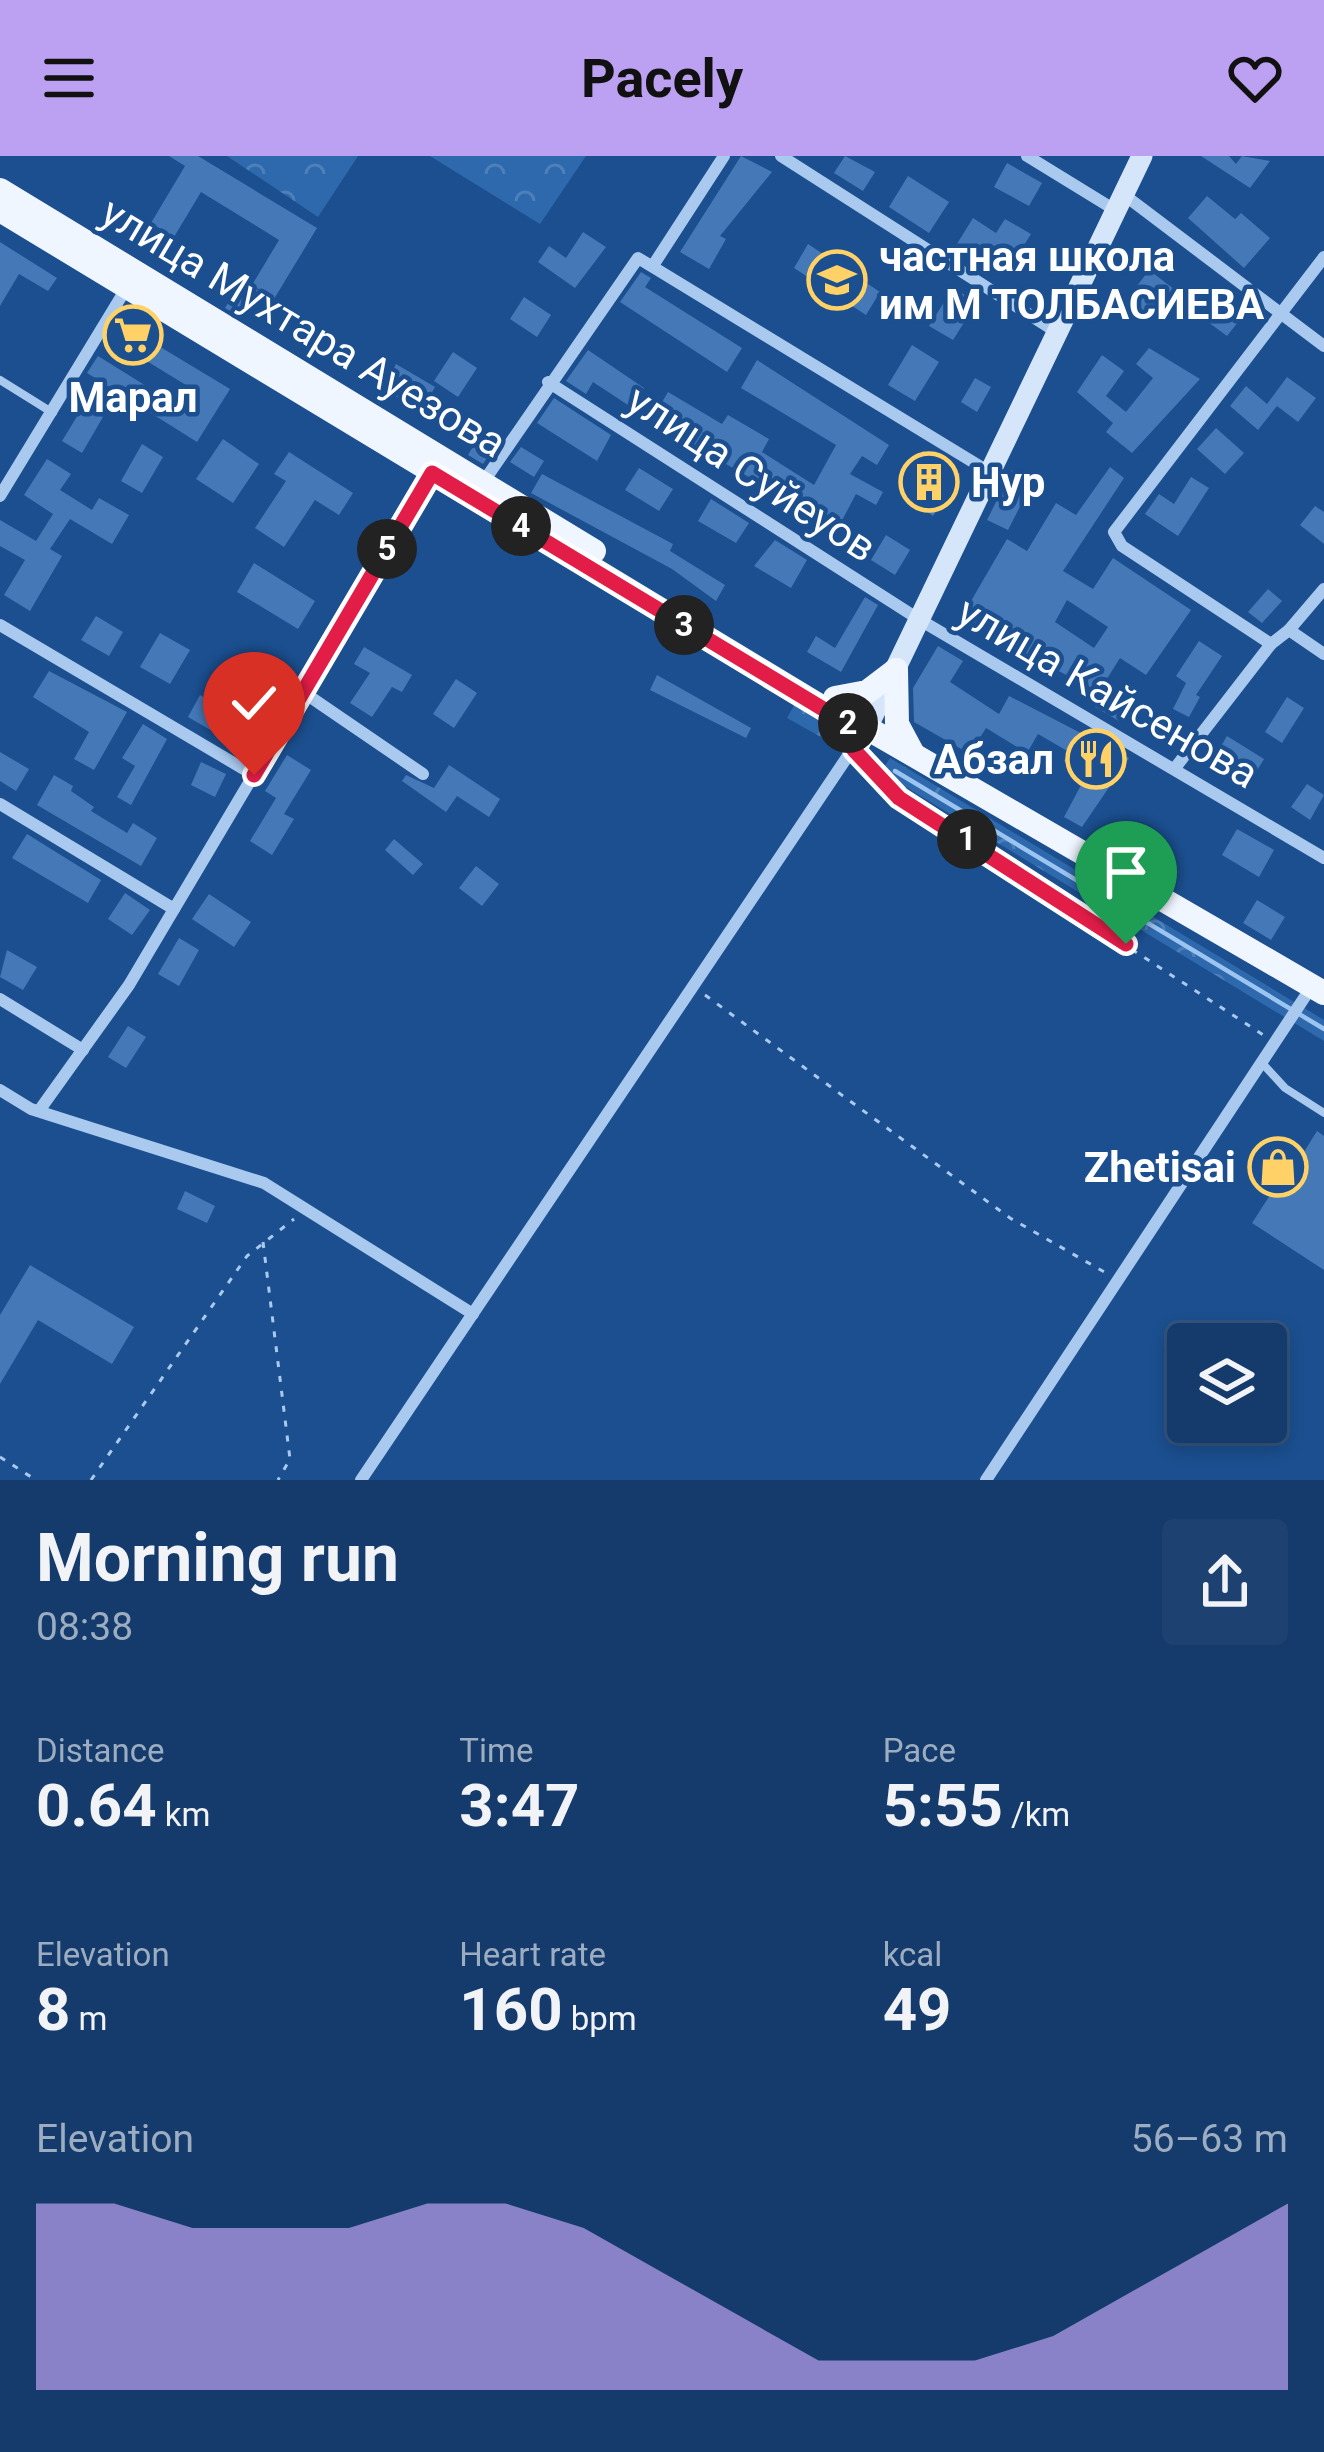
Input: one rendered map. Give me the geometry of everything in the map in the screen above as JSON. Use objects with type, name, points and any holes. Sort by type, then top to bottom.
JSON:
[{"type":"main road","name":"улица Мухтара Ауезова","points":[[0,190],[132,278],[436,466],[854,709],[867,728]]},
{"type":"main road","name":"улица Мухтара Ауезова","points":[[0,210],[132,278]]},
{"type":"main road","name":"улица Мухтара Ауезова","points":[[478,490],[848,724],[867,728],[914,756],[1306,1000]]},
{"type":"main road","points":[[835,698],[867,692],[896,670]]},
{"type":"main road","points":[[896,670],[897,724],[914,756]]},
{"type":"street","points":[[654,264],[724,156]]},
{"type":"street","points":[[781,156],[1058,334]]},
{"type":"street","points":[[1027,156],[1119,202],[1324,346]]},
{"type":"street","points":[[361,1480],[867,728],[1142,156]]},
{"type":"street","points":[[1270,644],[1122,546],[1114,532],[1324,257]]},
{"type":"street","points":[[478,490],[634,260],[654,264],[991,473]]},
{"type":"street","points":[[0,496],[132,278]]},
{"type":"street","name":"улица Суйеуов","points":[[548,382],[920,620]]},
{"type":"street","points":[[41,1108],[175,909],[436,466]]},
{"type":"street","points":[[1175,768],[1270,644],[1289,630],[1324,589]]},
{"type":"street","name":"улица Кайсенова","points":[[920,620],[1324,858]]},
{"type":"street","points":[[0,625],[254,775]]},
{"type":"street","points":[[1289,630],[1324,654]]},
{"type":"street","points":[[303,692],[423,774]]},
{"type":"street","points":[[0,804],[175,909]]},
{"type":"street","points":[[0,999],[83,1050]]},
{"type":"street","points":[[986,1480],[1116,1278],[1306,1000]]},
{"type":"street","points":[[0,1090],[32,1108],[264,1183],[473,1314]]},
{"type":"lane","points":[[0,380],[54,413]]},
{"type":"lane","points":[[1262,1064],[1285,1088],[1324,1113]]},
{"type":"path","points":[[854,750],[899,798],[1274,1042]]},
{"type":"path","points":[[694,987],[1010,1218],[1116,1278]]},
{"type":"path","points":[[91,1480],[247,1256],[292,1223],[301,1207]]},
{"type":"path","points":[[262,1242],[290,1459],[278,1480]]},
{"type":"path","points":[[0,1456],[36,1480]]},
{"type":"green space","points":[[227,156],[358,156],[318,217]]},
{"type":"green space","points":[[430,156],[586,156],[540,224]]},
{"type":"green space","points":[[795,704],[851,736],[844,750],[787,718]]},
{"type":"green space","points":[[890,758],[1324,1020],[1324,1041],[881,772]]},
{"type":"building","points":[[169,156],[198,156],[317,228],[274,299],[252,285],[279,240],[201,192],[174,237],[151,223],[185,166]]},
{"type":"building","points":[[741,156],[772,172],[720,236],[726,239],[709,269],[680,252]]},
{"type":"building","points":[[845,156],[875,172],[863,191],[834,173]]},
{"type":"building","points":[[1201,156],[1229,156],[1236,164],[1242,156],[1270,161],[1250,188]]},
{"type":"building","points":[[1007,163],[1042,183],[1029,206],[994,187]]},
{"type":"building","points":[[908,176],[949,202],[929,233],[889,207]]},
{"type":"building","points":[[1207,196],[1235,219],[1241,213],[1270,238],[1244,268],[1188,218]]},
{"type":"building","points":[[973,218],[996,233],[1005,219],[1031,234],[1018,255],[1004,246],[990,269],[955,247]]},
{"type":"building","points":[[583,232],[606,247],[575,288],[538,262],[549,246],[566,258]]},
{"type":"building","points":[[0,242],[57,278],[48,291],[19,274],[0,306]]},
{"type":"building","name":"частная школа им М ТОЛБАСИЕВА","points":[[808,244],[880,292],[866,315],[794,268]]},
{"type":"building","points":[[1149,270],[1179,293],[1157,321],[1128,298]]},
{"type":"building","points":[[641,272],[651,278],[645,287],[742,348],[727,372],[620,302]]},
{"type":"building","points":[[242,280],[258,290],[241,317],[225,308]]},
{"type":"building","points":[[953,288],[977,302],[953,340],[929,326]]},
{"type":"building","points":[[524,297],[551,315],[537,337],[510,319]]},
{"type":"building","points":[[1215,297],[1242,317],[1227,336],[1200,316]]},
{"type":"building","points":[[119,322],[230,389],[197,442],[87,373],[98,356],[188,412],[199,393],[109,338]]},
{"type":"building","points":[[912,345],[939,362],[915,401],[888,385]]},
{"type":"building","points":[[1149,348],[1200,379],[1132,453],[1106,432],[1113,423],[1077,392],[1102,355],[1124,371],[1106,396],[1126,412],[1153,378],[1136,364]]},
{"type":"building","points":[[588,350],[644,388],[631,407],[593,382],[586,394],[566,381]]},
{"type":"building","points":[[453,352],[477,368],[458,397],[434,381]]},
{"type":"building","points":[[757,360],[889,445],[877,465],[862,456],[850,474],[883,492],[876,505],[856,494],[838,528],[651,421],[668,392],[722,424],[728,415],[769,439],[762,452],[814,485],[836,445],[741,388]]},
{"type":"building","points":[[396,364],[435,387],[421,412],[382,388]]},
{"type":"building","points":[[1287,377],[1316,398],[1298,422],[1277,406],[1258,430],[1230,406],[1246,386],[1267,404]]},
{"type":"building","points":[[975,378],[991,387],[977,412],[961,402]]},
{"type":"building","points":[[554,398],[611,435],[597,461],[537,423]]},
{"type":"building","points":[[84,405],[103,417],[82,453],[62,441]]},
{"type":"building","points":[[484,428],[501,437],[483,464],[468,455]]},
{"type":"building","points":[[1216,428],[1244,453],[1225,474],[1197,449]]},
{"type":"building","points":[[223,439],[259,464],[233,503],[196,479]]},
{"type":"building","points":[[142,444],[163,457],[142,493],[121,481]]},
{"type":"building","points":[[521,447],[544,461],[534,477],[510,462]]},
{"type":"building","name":"Нур","points":[[923,451],[960,474],[933,516],[899,489]]},
{"type":"building","points":[[289,452],[353,493],[339,515],[315,500],[284,547],[255,528],[286,481],[274,474]]},
{"type":"building","points":[[47,459],[71,474],[60,490],[92,510],[99,498],[129,515],[112,544],[70,519],[50,549],[62,556],[30,611],[4,595],[25,560],[0,546],[0,520],[36,541],[53,514],[24,495]]},
{"type":"building","points":[[1110,467],[1124,478],[1063,571],[1093,589],[1113,558],[1191,610],[1146,675],[1120,658],[1105,682],[1132,699],[1119,721],[1095,707],[1103,694],[960,620],[1007,539],[1027,551],[1056,503],[1076,515]],"holes":[[[1067,600],[1108,627],[1094,648],[1055,622]]]},
{"type":"building","points":[[639,468],[673,489],[659,511],[625,490]]},
{"type":"building","points":[[1012,470],[1033,481],[1008,530],[987,520]]},
{"type":"building","points":[[542,474],[673,544],[670,551],[725,585],[716,601],[672,569],[531,493]]},
{"type":"building","points":[[1191,477],[1209,488],[1178,536],[1145,514],[1159,494],[1174,504]]},
{"type":"building","points":[[711,499],[749,523],[736,543],[698,521]]},
{"type":"building","points":[[1315,506],[1324,512],[1324,544],[1300,525]]},
{"type":"building","points":[[886,535],[910,550],[895,575],[871,560]]},
{"type":"building","points":[[775,540],[807,560],[791,588],[754,566]]},
{"type":"building","points":[[254,563],[315,601],[298,629],[237,592]]},
{"type":"building","points":[[1268,589],[1282,601],[1262,623],[1248,612]]},
{"type":"building","points":[[865,597],[878,605],[841,672],[807,652],[816,636],[835,648]]},
{"type":"building","points":[[96,616],[123,632],[109,656],[81,640]]},
{"type":"building","points":[[160,633],[190,650],[170,684],[140,667]]},
{"type":"building","points":[[1199,641],[1222,656],[1196,695],[1200,697],[1189,717],[1173,709],[1186,683],[1176,676]]},
{"type":"building","points":[[938,646],[963,661],[950,682],[999,714],[1009,696],[1129,758],[1082,827],[1064,817],[1087,774],[1064,761],[1069,752],[1038,734],[1027,753],[986,728],[970,754],[914,722],[913,688]]},
{"type":"building","points":[[364,647],[412,675],[402,692],[392,687],[372,717],[350,703],[370,673],[354,664]]},
{"type":"building","points":[[49,671],[127,712],[94,770],[74,759],[89,732],[33,697]]},
{"type":"building","points":[[657,675],[751,728],[746,738],[650,690]]},
{"type":"building","points":[[456,679],[477,693],[454,728],[433,714]]},
{"type":"building","points":[[200,695],[239,718],[226,739],[188,717]]},
{"type":"building","points":[[1287,697],[1304,708],[1282,743],[1265,732]]},
{"type":"building","points":[[143,724],[167,739],[131,805],[117,797],[135,766],[122,758]]},
{"type":"building","points":[[1227,736],[1264,759],[1247,787],[1210,765]]},
{"type":"building","points":[[0,752],[29,769],[16,791],[0,781]]},
{"type":"building","points":[[287,755],[311,770],[284,814],[294,819],[272,855],[250,841],[276,798],[265,791]]},
{"type":"building","points":[[201,762],[226,774],[215,797],[191,785]]},
{"type":"building","points":[[449,765],[500,799],[489,817],[457,796],[446,812],[402,781],[406,775],[434,788]]},
{"type":"building","points":[[54,775],[73,786],[71,791],[94,807],[91,811],[127,833],[133,823],[157,838],[141,866],[37,805]]},
{"type":"building","points":[[1307,784],[1324,795],[1310,820],[1291,807]]},
{"type":"building","points":[[1237,829],[1274,850],[1259,877],[1222,855]]},
{"type":"building","points":[[27,834],[101,880],[88,903],[12,858]]},
{"type":"building","points":[[394,839],[423,864],[413,875],[385,850]]},
{"type":"building","points":[[476,866],[499,884],[482,906],[459,888]]},
{"type":"building","points":[[125,893],[150,910],[132,935],[108,919]]},
{"type":"building","points":[[209,894],[251,922],[234,947],[192,919]]},
{"type":"building","points":[[1257,900],[1285,917],[1271,940],[1243,923]]},
{"type":"building","points":[[179,938],[199,950],[179,986],[158,974]]},
{"type":"building","points":[[7,950],[37,967],[23,990],[0,977]]},
{"type":"building","points":[[128,1026],[146,1037],[126,1068],[108,1057]]},
{"type":"building","points":[[1317,1131],[1324,1136],[1324,1270],[1252,1223],[1272,1192],[1277,1195]]},
{"type":"building","points":[[185,1191],[215,1206],[207,1223],[177,1209]]},
{"type":"building","points":[[30,1265],[134,1327],[112,1364],[38,1320],[0,1384],[0,1315]]},
{"type":"waterway","points":[[895,771],[1324,1029]]},
{"type":"place","name":"частная школа им М ТОЛБАСИЕВА","points":[[837,280]]},
{"type":"place","name":"Марал","points":[[133,335]]},
{"type":"place","name":"Нур","points":[[929,482]]},
{"type":"place","name":"Абзал","points":[[1096,759]]},
{"type":"place","name":"Zhetisai","points":[[1278,1167]]},
{"type":"route","points":[[254,775],[432,473],[848,724],[867,728],[854,750],[899,798],[1126,944]]}]
